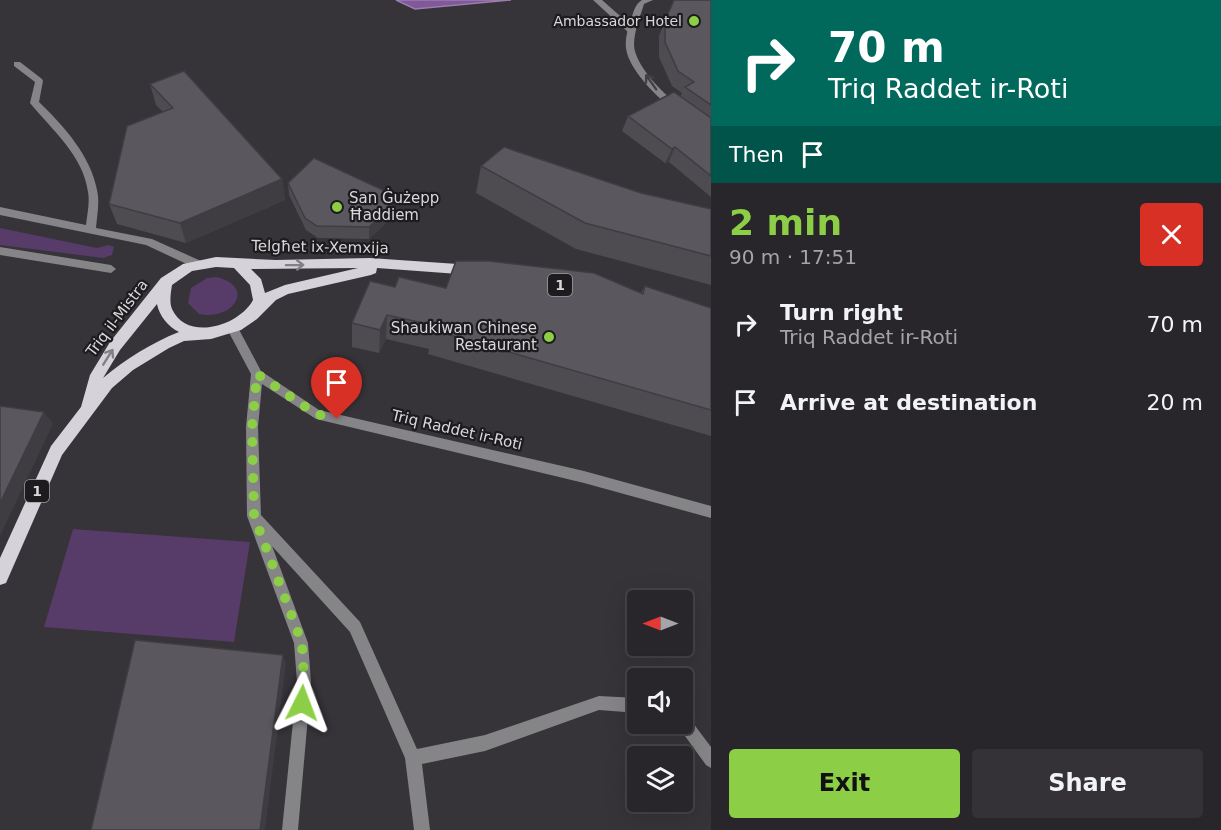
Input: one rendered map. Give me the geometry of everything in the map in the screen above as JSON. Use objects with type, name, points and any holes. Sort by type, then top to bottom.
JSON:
[{"type":"main road","name":"1","points":[[237,263],[197,264],[188,267],[166,282],[165,310],[171,320],[181,328],[194,332],[211,333],[232,327],[253,315]]},
{"type":"main road","name":"Telgħet ix-Xemxija","points":[[237,263],[276,265],[370,263],[486,272]]},
{"type":"main road","points":[[237,263],[251,273],[258,282],[261,293],[259,304],[253,315]]},
{"type":"main road","name":"Telgħet ix-Xemxija","points":[[253,315],[271,296],[285,290],[353,273],[404,265]]},
{"type":"main road","name":"Triq il-Mistra","points":[[87,411],[97,375],[115,346],[166,282]]},
{"type":"main road","name":"Triq il-Mistra","points":[[0,577],[56,451],[107,384],[144,355],[182,336],[211,333]]},
{"type":"street","points":[[597,0],[632,31]]},
{"type":"street","points":[[649,0],[641,3],[632,31],[631,53],[662,97],[686,115]]},
{"type":"street","points":[[17,64],[39,81],[34,103],[50,116],[87,171],[93,193],[91,230]]},
{"type":"street","points":[[0,211],[148,242],[197,264]]},
{"type":"street","points":[[0,251],[111,269]]},
{"type":"street","name":"Triq Raddet ir-Roti","points":[[232,327],[257,374],[316,414],[584,477],[711,512]]},
{"type":"street","points":[[257,374],[252,427],[254,516],[302,643],[304,682],[290,830]]},
{"type":"street","points":[[254,516],[355,627],[413,758],[422,830]]},
{"type":"street","points":[[413,758],[485,743],[599,703],[627,705]]},
{"type":"street","points":[[692,734],[711,760]]},
{"type":"shaded area","points":[[396,0],[511,0],[415,9]]},
{"type":"shaded area","points":[[0,228],[97,248],[108,245],[114,247],[112,255],[103,258],[0,245]]},
{"type":"shaded area","points":[[216,277],[228,281],[235,288],[236,301],[222,312],[211,315],[199,314],[188,303],[191,288],[207,278]]},
{"type":"shaded area","points":[[73,529],[250,542],[234,642],[44,627]]},
{"type":"building","points":[[674,0],[711,0],[711,105],[685,87],[694,82],[678,71],[665,42],[665,21]]},
{"type":"building","points":[[184,71],[282,179],[180,223],[109,204],[127,126],[173,108],[150,84]]},
{"type":"building","points":[[674,92],[711,118],[711,176],[675,147],[672,149],[628,116]]},
{"type":"building","points":[[504,147],[641,193],[711,209],[711,256],[585,223],[481,166]]},
{"type":"building","name":"San Ġużepp Ħaddiem","points":[[314,158],[385,191],[381,200],[391,206],[369,227],[317,226],[305,218],[288,183]]},
{"type":"building","points":[[456,261],[489,261],[594,273],[643,294],[645,286],[711,308],[711,410],[432,330],[433,325],[387,315],[380,330],[352,323],[370,281],[395,287],[399,277],[446,288]]},
{"type":"building","points":[[0,406],[44,412],[0,503]]},
{"type":"building","points":[[135,640],[283,655],[260,830],[91,830]]},
{"type":"place","name":"Ambassador Hotel","points":[[694,21]]},
{"type":"place","name":"San Ġużepp Ħaddiem","points":[[337,207]]},
{"type":"place","name":"Shaukiwan Chinese Restaurant","points":[[549,337]]},
{"type":"route","points":[[302,703],[304,682],[302,643],[254,516],[252,427],[257,374],[316,414],[337,419]]}]
